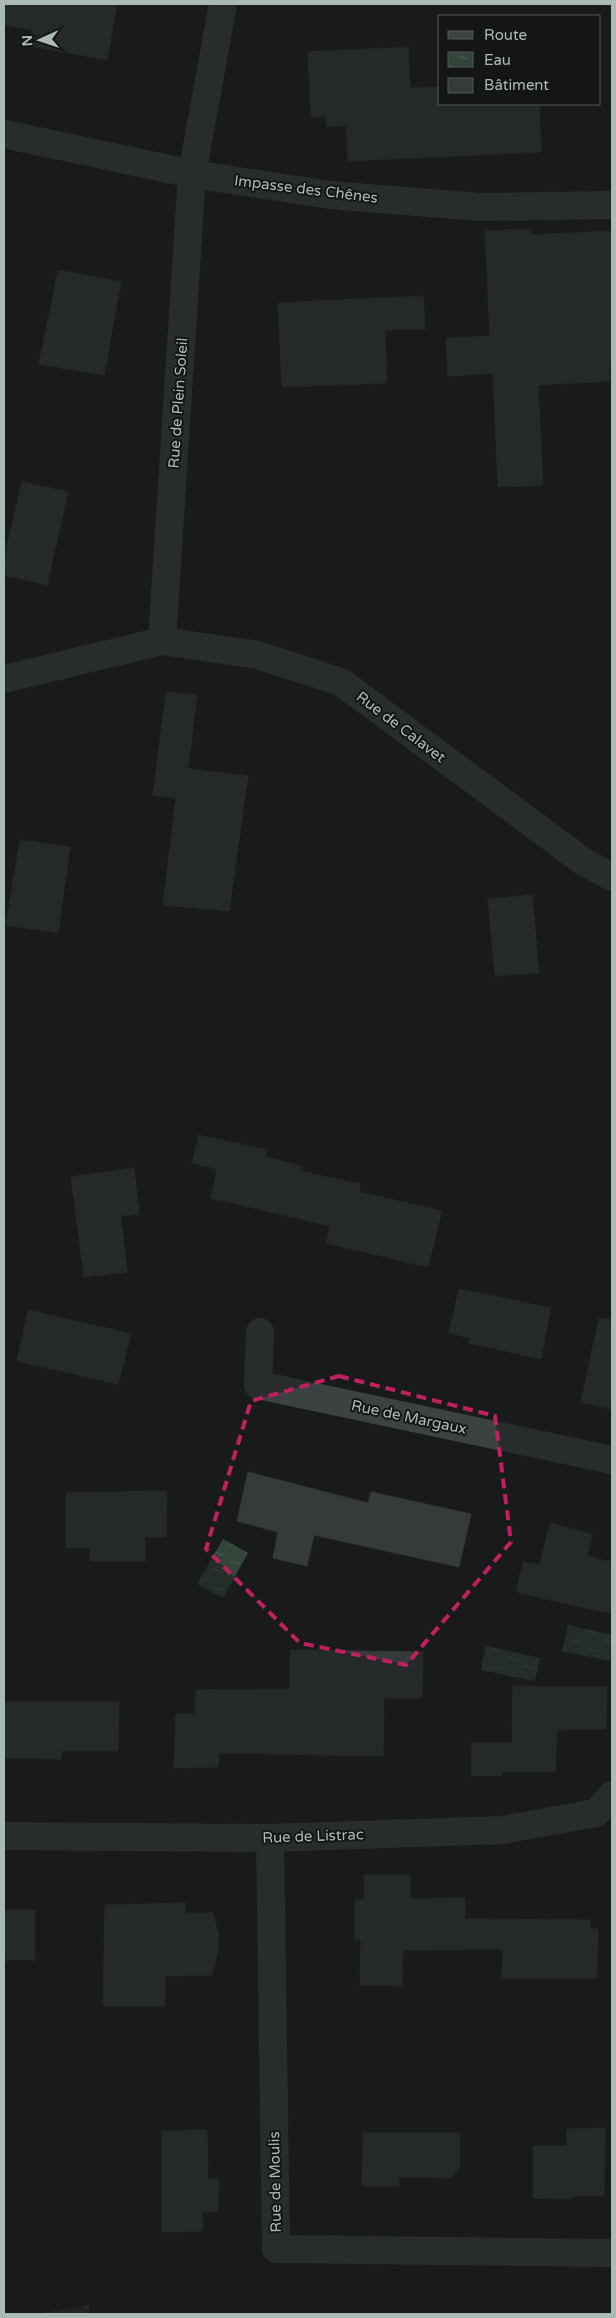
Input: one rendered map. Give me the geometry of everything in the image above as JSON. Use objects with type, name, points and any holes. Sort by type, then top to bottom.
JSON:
[{"type":"street","name":"Rue de Plein Soleil","points":[[162,641],[192,174],[222,4]]},
{"type":"street","name":"Impasse des Chênes","points":[[4,134],[192,174],[330,195],[480,207],[612,205]]},
{"type":"street","points":[[4,679],[162,641]]},
{"type":"street","name":"Rue de Calavet","points":[[162,641],[258,655],[341,682],[584,862],[612,877]]},
{"type":"street","name":"Rue de Margaux","points":[[260,1332],[258,1385],[612,1460]]},
{"type":"street","name":"Rue de Listrac","points":[[4,1836],[270,1838],[503,1830],[596,1813],[612,1795]]},
{"type":"street","name":"Rue de Moulis","points":[[270,1838],[276,2249],[612,2252]]},
{"type":"highlighted area","points":[[339,1376],[495,1416],[511,1542],[406,1665],[300,1643],[206,1549],[251,1401]]},
{"type":"green space","points":[[89,2305],[88,2314],[36,2314]]},
{"type":"water","points":[[223,1539],[248,1553],[223,1598],[197,1584]]},
{"type":"water","points":[[568,1625],[612,1635],[610,1661],[562,1651]]},
{"type":"water","points":[[486,1646],[540,1658],[535,1681],[481,1670]]},
{"type":"building","points":[[4,4],[117,4],[107,60],[30,46],[33,30],[4,25]]},
{"type":"building","points":[[408,47],[410,88],[438,87],[438,105],[539,105],[541,152],[348,161],[346,125],[327,127],[325,116],[311,117],[308,52]]},
{"type":"building","points":[[531,229],[531,235],[612,231],[612,368],[609,368],[610,381],[538,385],[543,485],[498,487],[493,373],[448,376],[446,338],[490,336],[485,231]]},
{"type":"building","points":[[58,270],[121,282],[104,375],[39,364]]},
{"type":"building","points":[[423,296],[425,329],[385,330],[387,383],[282,387],[278,303]]},
{"type":"building","points":[[22,482],[68,492],[47,585],[4,575],[4,558]]},
{"type":"building","points":[[166,692],[197,695],[188,769],[248,776],[229,911],[163,905],[176,798],[153,795]]},
{"type":"building","points":[[20,840],[70,847],[58,933],[6,925]]},
{"type":"building","points":[[532,895],[539,973],[495,976],[488,899]]},
{"type":"building","points":[[199,1135],[267,1150],[266,1157],[302,1166],[300,1171],[360,1184],[359,1192],[442,1211],[428,1267],[326,1243],[330,1226],[211,1198],[217,1169],[192,1163]]},
{"type":"building","points":[[134,1168],[139,1214],[121,1216],[127,1272],[84,1277],[71,1177]]},
{"type":"building","points":[[459,1289],[551,1308],[541,1359],[469,1343],[470,1338],[449,1333]]},
{"type":"building","points":[[28,1310],[131,1334],[118,1384],[17,1361]]},
{"type":"building","points":[[599,1318],[612,1320],[612,1409],[581,1402]]},
{"type":"building","points":[[248,1472],[368,1503],[371,1492],[471,1514],[459,1567],[314,1535],[307,1566],[273,1558],[278,1532],[237,1521]]},
{"type":"building","points":[[167,1491],[166,1537],[145,1537],[145,1561],[90,1561],[90,1548],[66,1548],[66,1493]]},
{"type":"building","points":[[550,1523],[592,1534],[587,1556],[612,1562],[612,1614],[516,1592],[523,1562],[540,1565]]},
{"type":"building","points":[[290,1650],[423,1652],[422,1698],[384,1698],[383,1756],[219,1753],[218,1767],[174,1768],[176,1714],[195,1714],[196,1690],[290,1689]]},
{"type":"building","points":[[513,1686],[607,1687],[606,1729],[557,1730],[555,1772],[502,1772],[502,1776],[471,1776],[472,1743],[512,1743]]},
{"type":"building","points":[[4,1702],[119,1702],[118,1751],[62,1751],[61,1759],[4,1758]]},
{"type":"building","points":[[364,1875],[410,1875],[410,1899],[465,1898],[465,1919],[590,1920],[590,1929],[598,1929],[597,1978],[502,1978],[503,1949],[403,1950],[402,1986],[360,1985],[361,1939],[355,1939],[355,1900],[364,1900]]},
{"type":"building","points":[[185,1903],[185,1913],[213,1913],[218,1932],[218,1950],[212,1975],[165,1976],[165,2006],[103,2006],[105,1905]]},
{"type":"building","points":[[4,1910],[35,1910],[35,1960],[4,1960]]},
{"type":"building","points":[[605,2128],[604,2196],[575,2195],[571,2199],[533,2198],[533,2146],[567,2146],[567,2129]]},
{"type":"building","points":[[207,2130],[208,2179],[219,2179],[218,2212],[202,2212],[203,2231],[162,2232],[162,2131]]},
{"type":"building","points":[[363,2133],[460,2133],[460,2168],[450,2178],[399,2177],[399,2186],[362,2186]]}]
